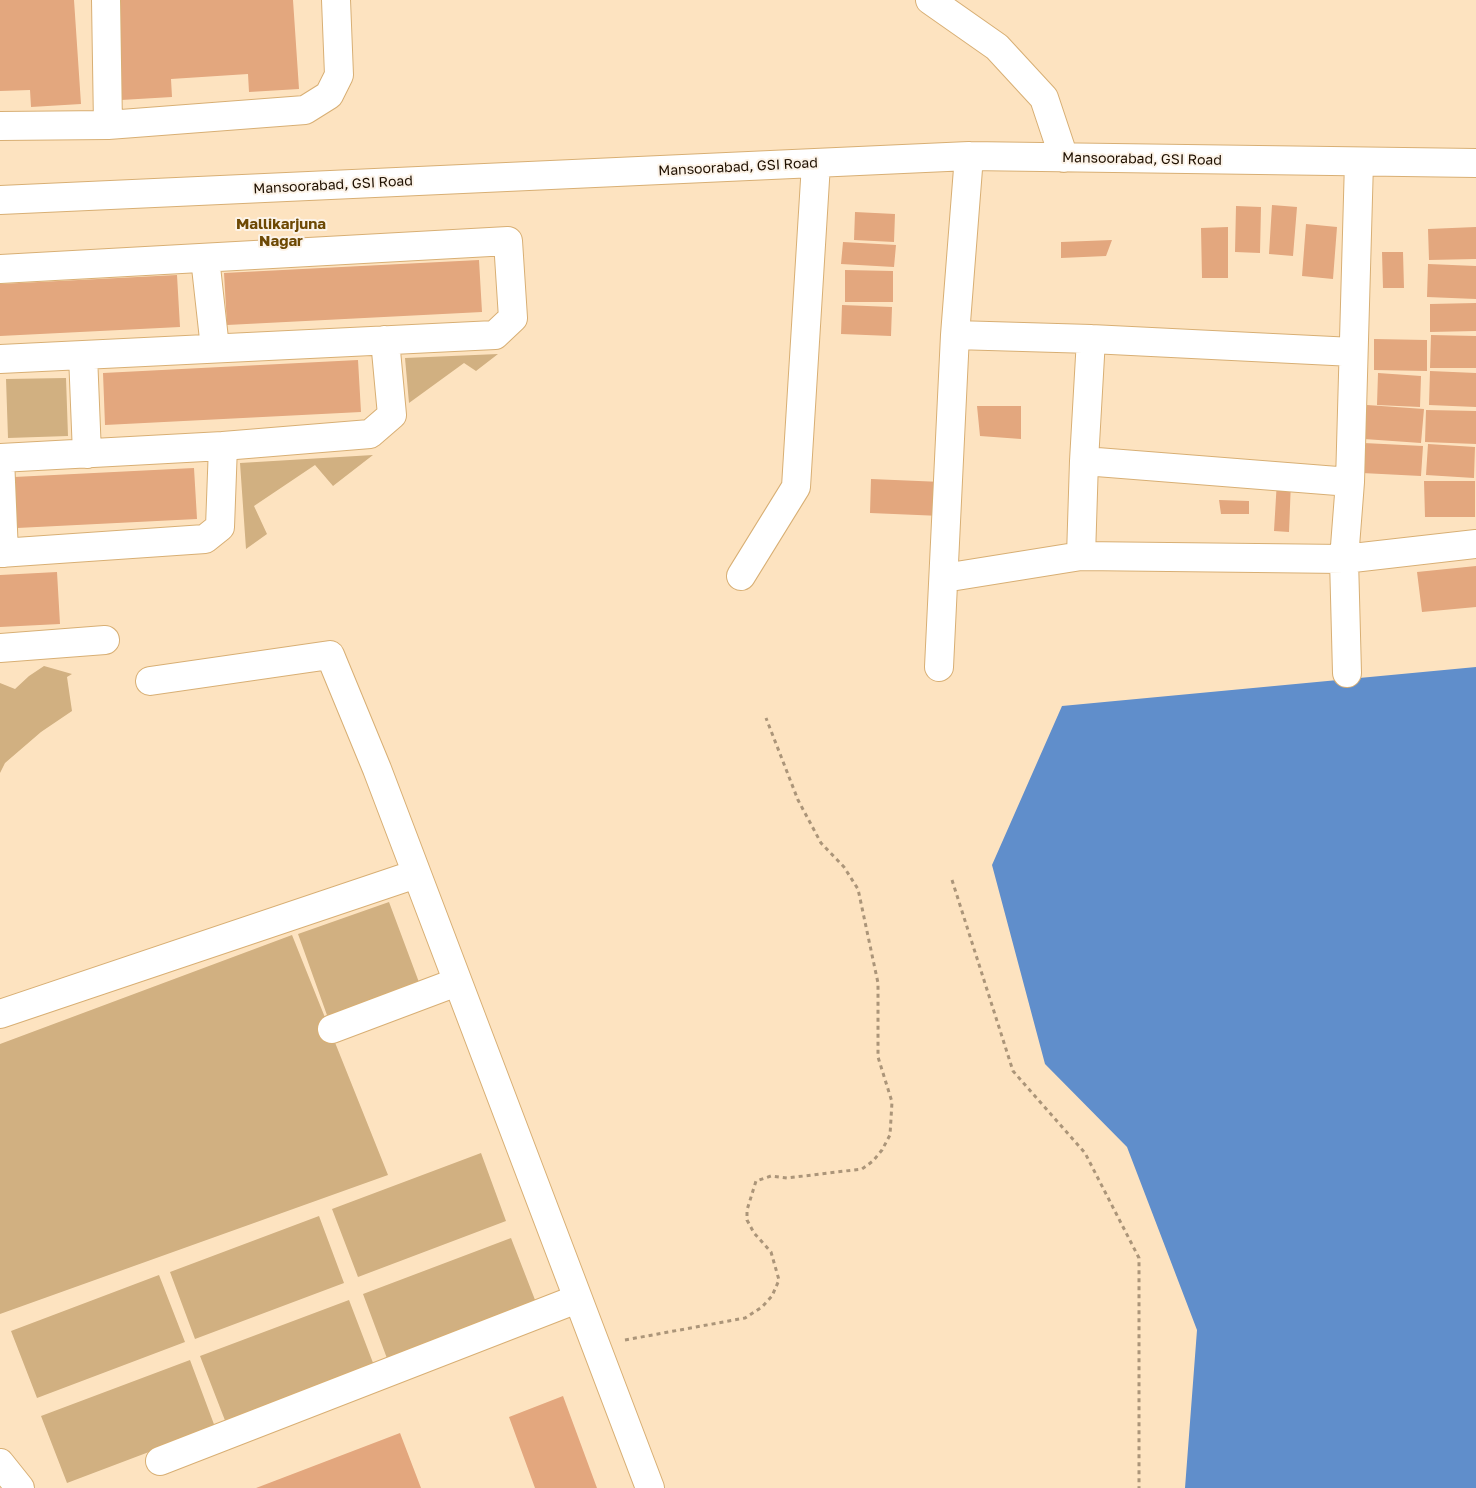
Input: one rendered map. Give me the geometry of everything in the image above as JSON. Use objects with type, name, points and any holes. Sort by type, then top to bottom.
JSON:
[{"type":"street","points":[[106,0],[108,125]]},
{"type":"street","points":[[0,126],[108,125],[305,110],[329,95],[339,75],[336,0]]},
{"type":"street","points":[[930,0],[997,47],[1044,98],[1064,158]]},
{"type":"street","points":[[939,667],[955,335],[969,156]]},
{"type":"street","name":"Mansoorabad, GSI Road","points":[[0,200],[969,156],[1476,163]]},
{"type":"street","points":[[1347,673],[1344,559],[1350,482],[1359,162]]},
{"type":"street","points":[[741,576],[796,488],[816,164]]},
{"type":"street","points":[[0,269],[508,242],[513,318],[495,335],[0,359]]},
{"type":"street","points":[[205,258],[215,348]]},
{"type":"street","points":[[955,335],[1091,339],[1353,352]]},
{"type":"street","points":[[1081,556],[1091,339]]},
{"type":"street","points":[[223,446],[220,527],[205,539],[2,553],[0,458],[223,446],[370,434],[392,415],[385,340]]},
{"type":"street","points":[[83,355],[87,454]]},
{"type":"street","points":[[1084,460],[1350,482]]},
{"type":"street","points":[[944,578],[1081,556],[1344,559],[1476,544]]},
{"type":"street","points":[[0,648],[105,640]]},
{"type":"street","points":[[150,681],[330,655],[377,769],[650,1488]]},
{"type":"street","points":[[0,1014],[416,874]]},
{"type":"street","points":[[332,1029],[457,982]]},
{"type":"street","points":[[160,1461],[577,1299]]},
{"type":"street","points":[[0,1463],[20,1488]]},
{"type":"path","points":[[595,1346],[745,1318],[762,1307],[772,1296],[779,1280],[772,1252],[754,1233],[747,1220],[747,1210],[756,1181],[770,1176],[786,1178],[862,1169],[873,1161],[882,1150],[890,1135],[892,1102],[878,1057],[878,984],[858,889],[844,867],[821,842],[798,800],[766,718]]},
{"type":"path","points":[[952,880],[1013,1071],[1085,1153],[1138,1258],[1139,1488]]},
{"type":"shaded area","points":[[498,354],[476,371],[464,363],[409,403],[405,358]]},
{"type":"shaded area","points":[[66,378],[68,436],[8,438],[6,379]]},
{"type":"shaded area","points":[[373,455],[333,486],[315,465],[254,506],[267,534],[246,549],[240,463]]},
{"type":"shaded area","points":[[44,666],[72,674],[67,677],[72,711],[41,732],[5,763],[0,773],[0,683],[15,689]]},
{"type":"shaded area","points":[[389,902],[420,985],[328,1018],[298,934]]},
{"type":"shaded area","points":[[292,935],[388,1175],[0,1314],[0,1044]]},
{"type":"shaded area","points":[[481,1153],[506,1221],[358,1277],[332,1209]]},
{"type":"shaded area","points":[[319,1216],[344,1283],[195,1339],[170,1272]]},
{"type":"shaded area","points":[[511,1238],[537,1305],[388,1361],[363,1294]]},
{"type":"shaded area","points":[[159,1275],[185,1342],[37,1398],[11,1331]]},
{"type":"shaded area","points":[[349,1300],[375,1368],[226,1423],[200,1356]]},
{"type":"shaded area","points":[[190,1360],[215,1427],[67,1483],[41,1416]]},
{"type":"water","points":[[1476,667],[1476,1488],[1185,1488],[1197,1330],[1127,1147],[1045,1064],[992,865],[1062,706]]},
{"type":"building","points":[[0,0],[74,0],[81,104],[31,107],[30,90],[0,91]]},
{"type":"building","points":[[115,0],[293,0],[299,89],[249,92],[248,74],[171,79],[172,97],[121,100]]},
{"type":"building","points":[[1272,205],[1297,207],[1293,256],[1269,254]]},
{"type":"building","points":[[1236,206],[1261,207],[1260,253],[1235,252]]},
{"type":"building","points":[[855,212],[895,214],[894,242],[854,240]]},
{"type":"building","points":[[1306,224],[1337,227],[1333,279],[1302,276]]},
{"type":"building","points":[[1228,227],[1228,278],[1202,278],[1201,228]]},
{"type":"building","points":[[1476,227],[1476,259],[1429,260],[1428,229]]},
{"type":"building","points":[[1112,240],[1106,256],[1061,258],[1061,242]]},
{"type":"building","points":[[843,242],[896,245],[894,267],[841,264]]},
{"type":"building","points":[[1382,252],[1403,252],[1404,288],[1383,288]]},
{"type":"building","points":[[479,260],[482,312],[227,325],[224,273]]},
{"type":"building","points":[[1428,264],[1476,266],[1476,299],[1427,297]]},
{"type":"building","points":[[845,270],[893,271],[893,302],[845,302]]},
{"type":"building","points":[[177,275],[180,327],[0,336],[0,284]]},
{"type":"building","points":[[1476,303],[1476,331],[1430,332],[1430,304]]},
{"type":"building","points":[[842,305],[892,307],[891,336],[841,334]]},
{"type":"building","points":[[1431,335],[1476,336],[1476,368],[1430,368]]},
{"type":"building","points":[[1374,339],[1427,340],[1427,371],[1374,370]]},
{"type":"building","points":[[358,360],[361,412],[105,425],[103,373]]},
{"type":"building","points":[[1430,371],[1476,373],[1476,407],[1429,405]]},
{"type":"building","points":[[1378,373],[1421,376],[1420,407],[1377,405]]},
{"type":"building","points":[[1367,405],[1424,409],[1421,443],[1364,439]]},
{"type":"building","points":[[977,406],[1021,406],[1021,439],[980,436]]},
{"type":"building","points":[[1426,410],[1476,411],[1476,444],[1425,442]]},
{"type":"building","points":[[1364,443],[1423,446],[1421,476],[1362,473]]},
{"type":"building","points":[[1428,444],[1475,447],[1474,478],[1426,475]]},
{"type":"building","points":[[194,468],[197,519],[17,528],[14,477]]},
{"type":"building","points":[[871,479],[942,482],[941,516],[870,513]]},
{"type":"building","points":[[1277,480],[1291,481],[1289,532],[1274,531]]},
{"type":"building","points":[[1424,481],[1475,481],[1475,517],[1425,517]]},
{"type":"building","points":[[1219,500],[1249,501],[1249,514],[1221,514]]},
{"type":"building","points":[[1476,566],[1476,607],[1422,612],[1417,572]]},
{"type":"building","points":[[57,572],[60,624],[0,627],[0,575]]},
{"type":"building","points":[[563,1396],[597,1488],[535,1488],[509,1417]]},
{"type":"building","points":[[400,1433],[421,1488],[256,1488]]},
{"type":"district","name":"Mallikarjuna Nagar","points":[[281,232]]}]
